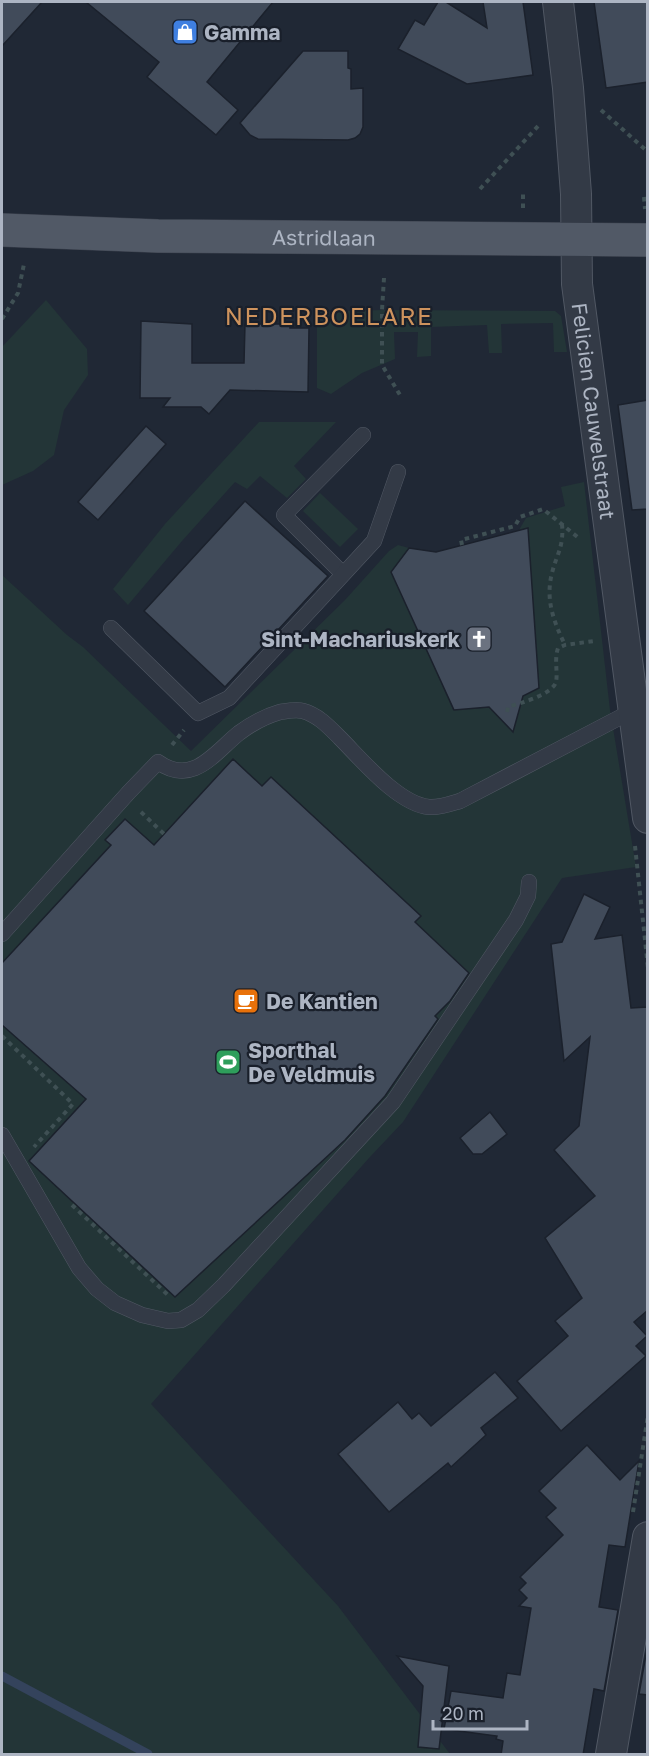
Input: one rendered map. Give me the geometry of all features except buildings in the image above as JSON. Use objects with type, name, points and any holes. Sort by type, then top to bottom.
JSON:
[{"type":"main road","name":"Astridlaan","points":[[14,230],[158,236],[648,240]]},
{"type":"street","name":"Felicien Cauwelstraat","points":[[558,2],[568,88],[576,194],[578,284],[648,818]]},
{"type":"street","points":[[611,1755],[648,1536]]},
{"type":"lane","points":[[343,574],[284,516],[363,435]]},
{"type":"lane","points":[[111,628],[198,712],[229,698],[374,541],[398,472]]},
{"type":"lane","points":[[2,934],[158,762],[172,769],[184,771],[203,765],[241,731],[270,715],[288,710],[302,710],[322,721],[403,798],[428,807],[460,801],[634,710]]},
{"type":"lane","points":[[4,1140],[79,1268],[97,1289],[115,1303],[142,1315],[168,1321],[181,1320],[198,1310],[224,1285],[393,1102],[516,920],[528,897],[529,882]]},
{"type":"path","points":[[600,109],[648,152]]},
{"type":"path","points":[[480,189],[544,119]]},
{"type":"path","points":[[2,320],[18,293],[23,270],[14,230]]},
{"type":"path","points":[[384,278],[382,365],[400,395]]},
{"type":"path","points":[[462,545],[461,540],[516,526],[520,517],[543,509],[581,539],[590,542]]},
{"type":"path","points":[[562,524],[560,554],[552,572],[549,588],[551,613],[565,645]]},
{"type":"path","points":[[507,712],[508,707],[545,694],[556,683],[555,656],[558,648],[598,640]]},
{"type":"path","points":[[158,762],[198,712]]},
{"type":"path","points":[[2,1036],[73,1104],[23,1159],[4,1140]]},
{"type":"path","points":[[67,1200],[189,1315]]},
{"type":"shaded area","points":[[46,300],[87,349],[88,375],[64,410],[54,455],[33,471],[2,485],[2,347]]},
{"type":"shaded area","points":[[555,311],[561,316],[567,352],[554,352],[553,323],[501,324],[502,353],[489,353],[487,325],[431,327],[431,356],[417,357],[418,332],[394,332],[395,359],[362,373],[331,394],[317,388],[317,312]]},
{"type":"shaded area","points":[[259,422],[336,422],[294,466],[306,479],[287,498],[260,476],[247,489],[235,482],[128,605],[113,589],[165,524]]},
{"type":"shaded area","points":[[584,482],[610,710],[636,867],[562,878],[403,1122],[151,1404],[338,1606],[450,1754],[2,1754],[2,575],[83,647],[191,751],[345,600],[389,551],[398,545],[409,548],[392,572],[453,710],[498,707],[539,687],[528,528],[519,530],[526,518],[565,506],[561,487]]},
{"type":"shaded area","points":[[320,493],[358,529],[340,547],[303,511]]},
{"type":"waterway","points":[[2,1676],[148,1754]]},
{"type":"place","name":"Gamma","points":[[185,32]]},
{"type":"place","name":"Sint-Machariuskerk","points":[[479,639]]},
{"type":"place","name":"De Kantien","points":[[246,1001]]},
{"type":"place","name":"Sporthal De Veldmuis","points":[[228,1062]]},
{"type":"district","name":"NEDERBOELARE","points":[[329,315]]}]
